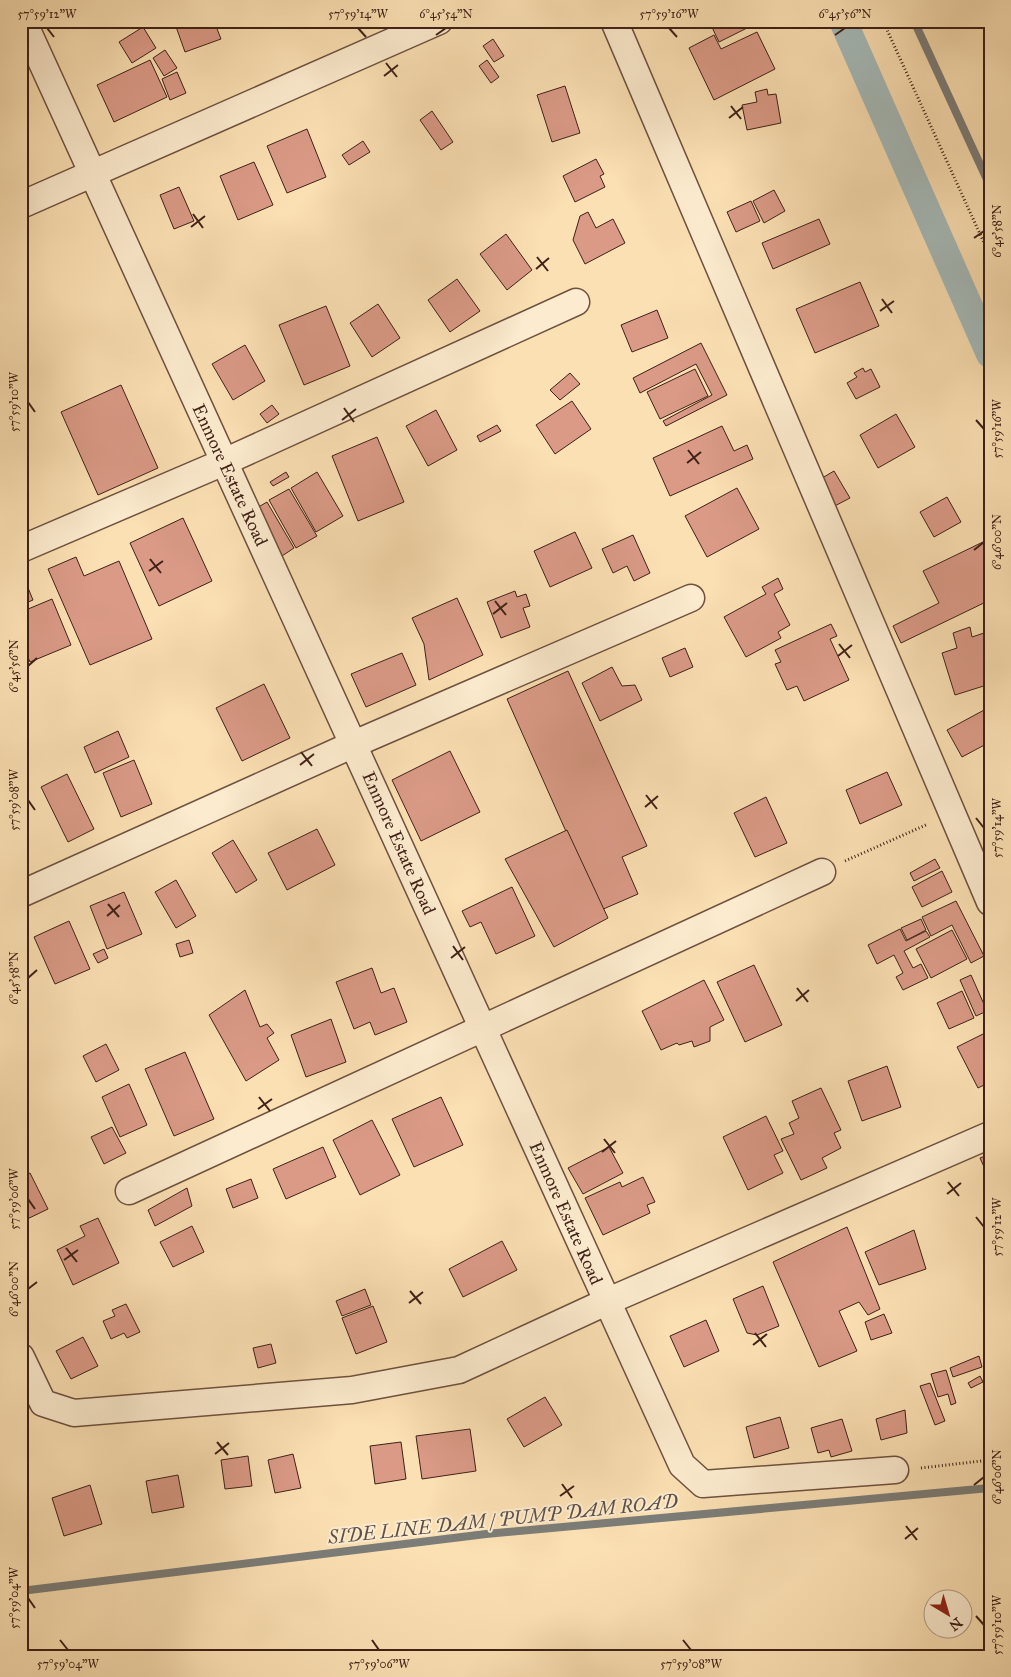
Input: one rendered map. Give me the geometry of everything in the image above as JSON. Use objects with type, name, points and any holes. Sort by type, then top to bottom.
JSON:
[{"type":"street","name":"Enmore Estate Road","points":[[23,21],[682,1465],[703,1484],[896,1470]]},
{"type":"street","points":[[21,205],[92,172],[440,21]]},
{"type":"street","points":[[614,21],[990,902]]},
{"type":"street","points":[[21,549],[224,462],[576,302]]},
{"type":"street","points":[[21,894],[354,744],[691,598]]},
{"type":"street","points":[[129,1191],[822,872]]},
{"type":"street","points":[[21,1357],[43,1403],[74,1413],[352,1390],[459,1370],[606,1302],[990,1135]]},
{"type":"path","points":[[883,21],[990,256]]},
{"type":"path","points":[[822,872],[952,814]]},
{"type":"path","points":[[896,1470],[990,1460]]},
{"type":"building","points":[[174,21],[214,21],[221,39],[185,52]]},
{"type":"building","points":[[637,21],[652,21],[640,27]]},
{"type":"building","points":[[709,21],[744,21],[747,28],[719,42]]},
{"type":"building","points":[[143,27],[156,48],[132,63],[119,42]]},
{"type":"building","points":[[757,32],[775,69],[714,100],[689,48],[714,35],[721,49]]},
{"type":"building","points":[[493,39],[504,56],[494,62],[483,46]]},
{"type":"building","points":[[165,50],[177,68],[164,76],[153,58]]},
{"type":"building","points":[[150,60],[167,97],[114,122],[97,85]]},
{"type":"building","points":[[487,60],[499,77],[491,83],[479,66]]},
{"type":"building","points":[[177,72],[186,93],[170,100],[162,79]]},
{"type":"building","points":[[565,86],[580,133],[552,142],[537,95]]},
{"type":"building","points":[[767,89],[768,95],[776,94],[781,123],[747,130],[742,105],[757,102],[755,92]]},
{"type":"building","points":[[432,111],[453,142],[441,150],[420,120]]},
{"type":"building","points":[[307,129],[326,177],[287,193],[267,146]]},
{"type":"building","points":[[363,141],[370,152],[349,165],[342,155]]},
{"type":"building","points":[[596,159],[604,174],[600,176],[605,187],[575,202],[563,176]]},
{"type":"building","points":[[254,162],[273,205],[238,220],[220,176]]},
{"type":"building","points":[[179,187],[194,221],[174,229],[160,195]]},
{"type":"building","points":[[774,190],[785,211],[764,223],[753,201]]},
{"type":"building","points":[[751,201],[760,221],[736,232],[727,212]]},
{"type":"building","points":[[588,212],[596,228],[613,219],[625,243],[585,264],[573,240],[580,216]]},
{"type":"building","points":[[819,219],[830,244],[773,269],[762,243]]},
{"type":"building","points":[[506,234],[532,270],[507,290],[480,254]]},
{"type":"building","points":[[457,279],[480,311],[450,332],[428,300]]},
{"type":"building","points":[[860,282],[879,326],[815,353],[796,309]]},
{"type":"building","points":[[378,304],[400,338],[372,357],[350,323]]},
{"type":"building","points":[[326,306],[350,366],[304,385],[279,325]]},
{"type":"building","points":[[657,310],[668,338],[632,352],[621,325]]},
{"type":"building","points":[[701,343],[727,395],[666,426],[663,421],[712,395],[696,364],[640,393],[633,378]]},
{"type":"building","points":[[245,345],[265,381],[233,400],[212,364]]},
{"type":"building","points":[[863,368],[865,372],[871,369],[880,387],[856,399],[847,383],[857,377],[854,373]]},
{"type":"building","points":[[695,369],[708,396],[660,419],[647,392]]},
{"type":"building","points":[[570,373],[580,384],[560,400],[550,390]]},
{"type":"building","points":[[121,385],[158,468],[98,495],[61,412]]},
{"type":"building","points":[[572,401],[591,429],[555,454],[536,425]]},
{"type":"building","points":[[272,405],[279,414],[267,423],[260,414]]},
{"type":"building","points":[[436,410],[457,450],[428,466],[406,426]]},
{"type":"building","points":[[896,414],[915,447],[878,468],[860,435]]},
{"type":"building","points":[[497,425],[501,431],[480,442],[477,436]]},
{"type":"building","points":[[722,426],[734,451],[747,445],[753,459],[670,496],[653,458]]},
{"type":"building","points":[[377,437],[404,502],[358,521],[332,456]]},
{"type":"building","points":[[834,471],[850,498],[827,510],[812,484]]},
{"type":"building","points":[[286,472],[289,477],[273,486],[270,482]]},
{"type":"building","points":[[317,472],[343,516],[316,532],[291,488]]},
{"type":"building","points":[[737,488],[759,529],[707,557],[685,516]]},
{"type":"building","points":[[289,489],[317,536],[296,548],[269,500]]},
{"type":"building","points":[[947,497],[961,522],[934,537],[920,512]]},
{"type":"building","points":[[267,502],[294,548],[282,556],[255,509]]},
{"type":"building","points":[[183,518],[212,581],[159,606],[130,543]]},
{"type":"building","points":[[575,532],[592,568],[550,587],[534,551]]},
{"type":"building","points":[[633,535],[650,573],[634,581],[627,566],[613,573],[602,549]]},
{"type":"building","points":[[985,541],[990,550],[990,600],[901,643],[893,626],[939,603],[923,571]]},
{"type":"building","points":[[76,557],[84,576],[119,561],[152,639],[90,665],[48,569]]},
{"type":"building","points":[[24,578],[33,600],[21,605],[21,579]]},
{"type":"building","points":[[778,578],[783,589],[774,594],[790,625],[778,632],[781,638],[746,657],[724,617],[766,594],[762,587]]},
{"type":"building","points":[[515,591],[517,597],[526,594],[530,606],[523,608],[530,627],[501,638],[487,602]]},
{"type":"building","points":[[457,598],[483,655],[429,680],[424,644],[412,618]]},
{"type":"building","points":[[52,599],[71,645],[30,662],[21,641],[21,612]]},
{"type":"building","points":[[831,624],[837,636],[830,639],[849,680],[804,701],[797,686],[787,690],[775,664],[781,662],[775,650]]},
{"type":"building","points":[[970,627],[972,637],[990,631],[990,684],[955,695],[942,653],[957,648],[953,633]]},
{"type":"building","points":[[685,648],[693,667],[670,677],[662,658]]},
{"type":"building","points":[[402,653],[416,685],[366,707],[351,674]]},
{"type":"building","points":[[612,667],[622,686],[635,685],[642,700],[600,721],[582,683]]},
{"type":"building","points":[[568,671],[647,846],[622,857],[638,894],[601,910],[507,699]]},
{"type":"building","points":[[264,684],[290,738],[242,761],[216,708]]},
{"type":"building","points":[[986,709],[990,716],[990,742],[962,757],[947,730]]},
{"type":"building","points":[[118,731],[129,757],[95,773],[84,747]]},
{"type":"building","points":[[450,751],[480,812],[421,841],[392,780]]},
{"type":"building","points":[[134,760],[152,804],[121,817],[103,773]]},
{"type":"building","points":[[887,772],[902,805],[860,824],[846,790]]},
{"type":"building","points":[[67,774],[94,829],[68,842],[41,787]]},
{"type":"building","points":[[766,797],[787,843],[755,857],[734,813]]},
{"type":"building","points":[[21,824],[27,835],[21,838]]},
{"type":"building","points":[[317,829],[335,865],[287,890],[268,853]]},
{"type":"building","points":[[567,830],[608,918],[554,947],[505,859]]},
{"type":"building","points":[[233,840],[257,880],[236,893],[212,853]]},
{"type":"building","points":[[935,859],[940,868],[914,881],[910,873]]},
{"type":"building","points":[[942,871],[952,892],[922,907],[912,887]]},
{"type":"building","points":[[176,880],[196,916],[176,928],[155,892]]},
{"type":"building","points":[[512,887],[535,936],[496,954],[481,922],[470,927],[462,911]]},
{"type":"building","points":[[124,892],[142,934],[107,949],[90,906]]},
{"type":"building","points":[[956,901],[984,956],[971,963],[952,925],[931,936],[922,917]]},
{"type":"building","points":[[921,919],[926,930],[907,940],[901,928]]},
{"type":"building","points":[[69,921],[90,969],[55,984],[34,937]]},
{"type":"building","points":[[900,929],[906,941],[926,931],[930,937],[904,951],[913,968],[921,964],[928,978],[903,990],[896,977],[903,973],[894,955],[877,964],[868,945]]},
{"type":"building","points":[[952,930],[967,959],[931,978],[916,949]]},
{"type":"building","points":[[189,940],[193,953],[180,957],[176,944]]},
{"type":"building","points":[[104,949],[108,958],[98,963],[93,954]]},
{"type":"building","points":[[754,965],[782,1025],[745,1042],[717,982]]},
{"type":"building","points":[[372,968],[381,993],[394,988],[407,1022],[375,1035],[370,1022],[354,1029],[336,982]]},
{"type":"building","points":[[971,975],[987,1011],[976,1016],[960,980]]},
{"type":"building","points":[[704,980],[724,1020],[710,1027],[710,1041],[694,1047],[692,1041],[679,1045],[677,1043],[661,1050],[642,1011]]},
{"type":"building","points":[[245,990],[260,1027],[267,1024],[274,1033],[267,1038],[279,1060],[246,1081],[209,1015]]},
{"type":"building","points":[[962,991],[974,1018],[949,1029],[937,1003]]},
{"type":"building","points":[[331,1019],[346,1062],[306,1077],[291,1035]]},
{"type":"building","points":[[985,1033],[990,1043],[990,1082],[978,1088],[957,1047]]},
{"type":"building","points":[[106,1044],[119,1070],[96,1082],[83,1056]]},
{"type":"building","points":[[185,1052],[214,1119],[174,1136],[145,1069]]},
{"type":"building","points":[[887,1066],[901,1107],[862,1121],[848,1081]]},
{"type":"building","points":[[129,1084],[147,1125],[120,1137],[102,1097]]},
{"type":"building","points":[[821,1088],[841,1130],[834,1133],[841,1148],[822,1158],[827,1168],[801,1180],[781,1139],[794,1134],[789,1123],[799,1118],[792,1101]]},
{"type":"building","points":[[441,1097],[463,1145],[414,1167],[392,1119]]},
{"type":"building","points":[[766,1116],[783,1151],[774,1155],[783,1173],[748,1190],[723,1137]]},
{"type":"building","points":[[372,1120],[400,1175],[360,1195],[333,1140]]},
{"type":"building","points":[[112,1127],[126,1153],[104,1164],[91,1137]]},
{"type":"building","points":[[323,1147],[336,1177],[286,1199],[273,1169]]},
{"type":"building","points":[[609,1147],[623,1173],[583,1194],[568,1168]]},
{"type":"building","points":[[990,1154],[990,1180],[980,1158]]},
{"type":"building","points":[[30,1173],[48,1209],[21,1222],[21,1177]]},
{"type":"building","points":[[643,1177],[655,1202],[647,1205],[650,1213],[603,1235],[585,1198],[620,1182],[622,1187]]},
{"type":"building","points":[[251,1179],[258,1198],[233,1208],[226,1189]]},
{"type":"building","points":[[187,1188],[192,1206],[155,1226],[148,1210]]},
{"type":"building","points":[[98,1218],[119,1263],[73,1285],[57,1250],[85,1236],[80,1226]]},
{"type":"building","points":[[192,1226],[204,1252],[173,1267],[160,1242]]},
{"type":"building","points":[[847,1227],[880,1309],[868,1315],[859,1302],[839,1311],[857,1351],[819,1367],[773,1262]]},
{"type":"building","points":[[914,1230],[926,1269],[879,1285],[865,1252]]},
{"type":"building","points":[[502,1241],[517,1270],[463,1297],[449,1269]]},
{"type":"building","points":[[763,1286],[779,1326],[757,1335],[747,1333],[733,1299]]},
{"type":"building","points":[[365,1289],[371,1305],[342,1316],[336,1301]]},
{"type":"building","points":[[126,1304],[140,1332],[127,1338],[124,1333],[111,1339],[103,1321],[115,1316],[112,1310]]},
{"type":"building","points":[[373,1306],[387,1342],[356,1354],[342,1318]]},
{"type":"building","points":[[884,1314],[892,1333],[871,1340],[865,1322]]},
{"type":"building","points":[[706,1320],[719,1351],[684,1367],[670,1336]]},
{"type":"building","points":[[83,1337],[98,1366],[71,1379],[56,1351]]},
{"type":"building","points":[[271,1344],[276,1363],[258,1368],[253,1348]]},
{"type":"building","points":[[979,1356],[982,1367],[953,1377],[950,1368]]},
{"type":"building","points":[[946,1370],[956,1403],[951,1405],[948,1394],[938,1397],[931,1374]]},
{"type":"building","points":[[980,1376],[983,1382],[971,1388],[968,1383]]},
{"type":"building","points":[[930,1383],[945,1421],[935,1425],[920,1386]]},
{"type":"building","points":[[545,1397],[562,1425],[524,1447],[507,1419]]},
{"type":"building","points":[[905,1410],[907,1433],[881,1440],[876,1419]]},
{"type":"building","points":[[780,1417],[789,1448],[754,1458],[746,1427]]},
{"type":"building","points":[[842,1419],[852,1451],[831,1457],[829,1450],[818,1453],[811,1428]]},
{"type":"building","points":[[470,1429],[476,1471],[422,1479],[416,1436]]},
{"type":"building","points":[[401,1442],[406,1479],[375,1484],[370,1446]]},
{"type":"building","points":[[293,1454],[301,1488],[275,1493],[268,1460]]},
{"type":"building","points":[[248,1456],[252,1486],[225,1489],[221,1460]]},
{"type":"building","points":[[178,1475],[184,1507],[152,1513],[146,1481]]},
{"type":"building","points":[[90,1485],[102,1524],[64,1536],[52,1498]]},
{"type":"waterway","points":[[843,21],[990,354]]},
{"type":"waterway","points":[[914,21],[990,186]]},
{"type":"waterway","name":"SIDE LINE DAM / PUMP DAM ROAD","points":[[21,1591],[486,1534],[990,1488]]}]
